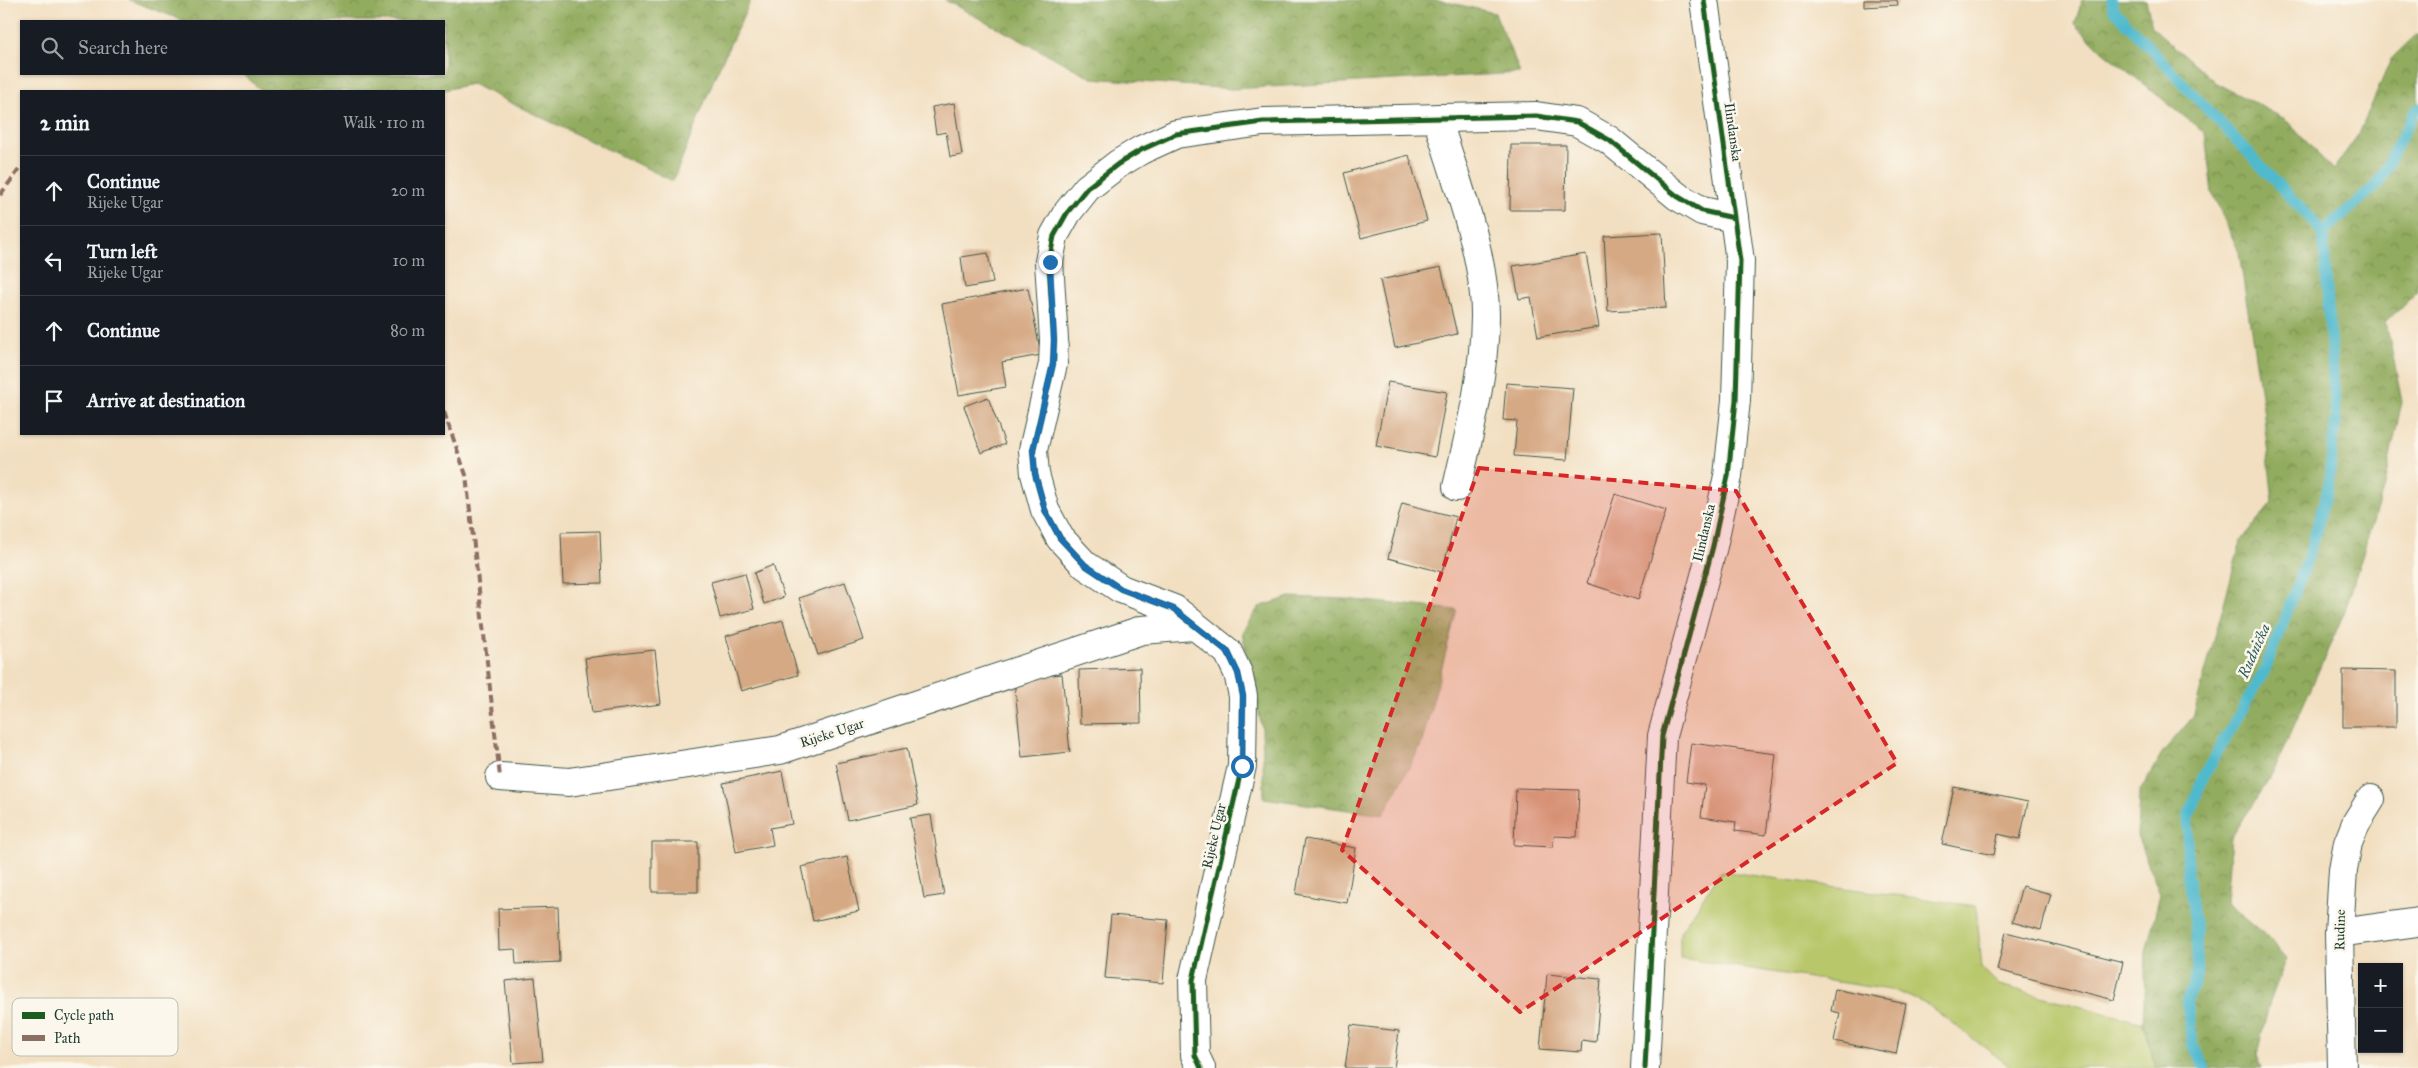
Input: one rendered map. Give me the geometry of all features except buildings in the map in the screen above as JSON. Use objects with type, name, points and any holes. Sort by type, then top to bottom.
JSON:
[{"type":"street","name":"Ilindanska","points":[[1645,1068],[1662,736],[1713,546],[1724,493],[1736,400],[1740,261],[1704,0]]},
{"type":"street","points":[[1193,626],[1174,609],[1121,589],[1085,565],[1060,538],[1045,510],[1035,474],[1033,450],[1053,364],[1054,340],[1050,262],[1054,236],[1067,212],[1086,188],[1118,164],[1141,150],[1176,134],[1263,122],[1536,116],[1577,122],[1609,140],[1677,196],[1702,211],[1734,218]]},
{"type":"street","points":[[1437,118],[1475,246],[1482,282],[1485,317],[1480,386],[1457,488]]},
{"type":"street","name":"Rijeke Ugar","points":[[500,777],[570,782],[780,750],[1142,630],[1193,626],[1228,652],[1238,673],[1243,696],[1242,766],[1193,980],[1195,1055],[1201,1068]]},
{"type":"street","name":"Rudine","points":[[2342,1068],[2339,933],[2343,870],[2348,843],[2356,823],[2371,799]]},
{"type":"street","points":[[2339,933],[2418,922]]},
{"type":"highlighted area","points":[[1479,468],[1736,491],[1897,763],[1520,1012],[1342,850]]},
{"type":"green space","points":[[129,0],[751,0],[716,74],[673,181],[472,84],[443,90],[261,90],[244,75],[445,75],[445,20],[182,20]]},
{"type":"green space","points":[[945,0],[1438,0],[1495,13],[1520,73],[1232,89],[1092,78]]},
{"type":"green space","points":[[2082,0],[2146,0],[2152,27],[2216,83],[2285,119],[2333,170],[2360,132],[2391,59],[2418,33],[2418,291],[2386,322],[2402,401],[2384,486],[2345,610],[2335,634],[2272,775],[2231,838],[2226,903],[2263,933],[2287,958],[2270,1001],[2257,1054],[2262,1068],[2156,1068],[2143,1023],[2146,952],[2160,894],[2137,836],[2139,793],[2162,753],[2193,717],[2241,541],[2273,502],[2263,408],[2239,252],[2212,193],[2205,133],[2102,51],[2075,24]]},
{"type":"green space","points":[[1290,597],[1346,599],[1457,610],[1421,746],[1383,815],[1264,798],[1262,728],[1242,632],[1259,607]]},
{"type":"green space","points":[[1721,871],[1976,906],[1982,968],[1999,985],[2143,1023],[2156,1068],[2012,1068],[1928,1005],[1896,991],[1680,958],[1680,932]]},
{"type":"waterway","points":[[2112,0],[2113,9],[2323,232]]},
{"type":"waterway","points":[[2323,232],[2378,184],[2413,114],[2418,108]]},
{"type":"waterway","name":"Rudnička","points":[[2205,1068],[2192,1043],[2187,1000],[2198,971],[2195,923],[2187,872],[2188,818],[2203,777],[2264,672],[2309,555],[2328,488],[2336,416],[2323,232]]},
{"type":"marked path","points":[[0,195],[20,168]]},
{"type":"marked path","points":[[445,415],[466,475],[500,777]]},
{"type":"cycle path","points":[[1645,1068],[1662,736],[1713,546],[1728,476],[1736,400],[1740,261],[1704,0]]},
{"type":"cycle path","points":[[1201,1068],[1195,1055],[1193,980],[1242,766],[1243,696],[1238,673],[1228,652],[1174,609],[1121,589],[1085,565],[1060,538],[1045,510],[1035,474],[1033,450],[1053,364],[1054,340],[1049,262],[1054,236],[1067,213],[1087,188],[1118,164],[1141,150],[1176,134],[1263,122],[1536,116],[1577,122],[1609,140],[1677,196],[1702,211],[1734,218]]},
{"type":"route","points":[[1050,262],[1054,340],[1053,364],[1033,450],[1035,474],[1045,510],[1060,538],[1085,565],[1121,589],[1174,609],[1228,652],[1238,673],[1243,696],[1242,766]]}]
